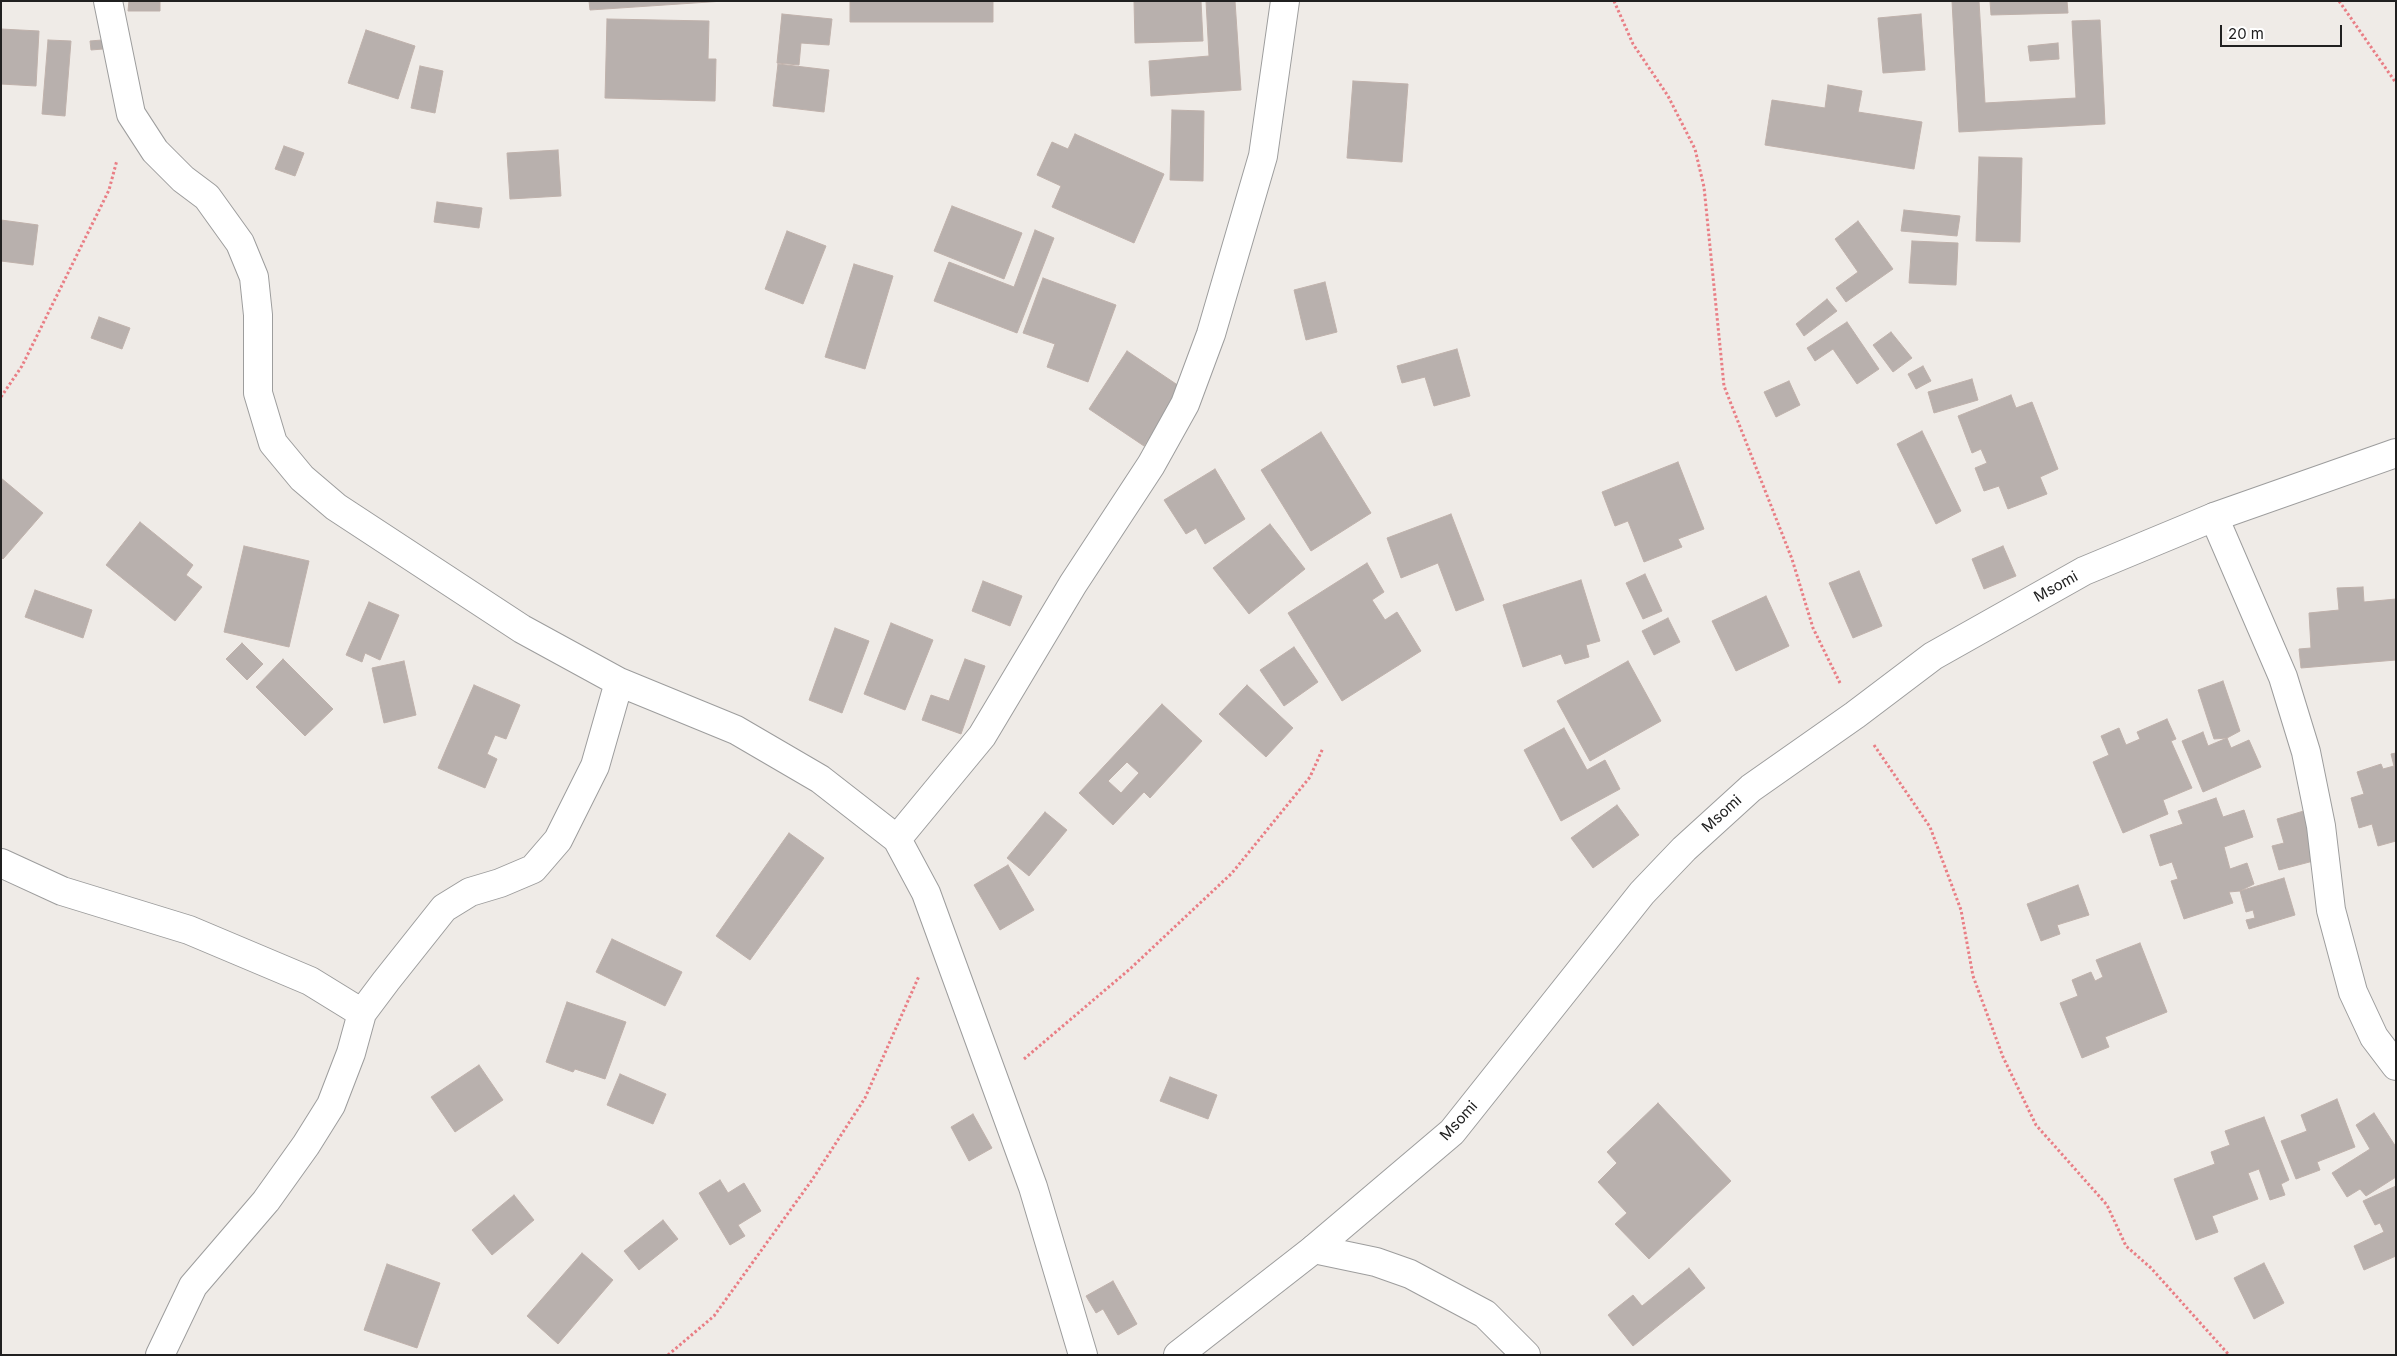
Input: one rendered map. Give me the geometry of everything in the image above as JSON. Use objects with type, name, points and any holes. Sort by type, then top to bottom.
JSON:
[{"type":"street","points":[[108,1],[131,114],[155,151],[183,179],[207,197],[240,243],[254,277],[258,315],[258,393],[272,443],[302,478],[336,507],[522,629],[618,682],[736,730],[820,779],[897,839],[926,893],[1033,1187],[1083,1355]]},
{"type":"street","points":[[897,839],[982,736],[1073,584],[1151,465],[1185,404],[1212,334],[1263,156],[1285,1]]},
{"type":"street","name":"Msomi","points":[[1178,1355],[1314,1249],[1452,1132],[1642,893],[1684,849],[1751,788],[1855,716],[1933,656],[2076,576],[2214,517],[2396,453]]},
{"type":"street","points":[[2214,517],[2283,677],[2306,752],[2321,826],[2331,910],[2352,992],[2374,1037],[2396,1066]]},
{"type":"street","points":[[160,1355],[193,1286],[266,1201],[306,1145],[331,1105],[350,1053],[362,1012],[444,908],[470,892],[500,884],[533,868],[558,840],[595,766],[618,682]]},
{"type":"street","points":[[1,863],[62,891],[189,930],[310,981],[362,1012]]},
{"type":"street","points":[[1314,1249],[1376,1262],[1410,1274],[1486,1314],[1526,1355]]},
{"type":"path","points":[[1614,1],[1633,44],[1668,96],[1694,150],[1704,187],[1724,386],[1792,559],[1813,628],[1855,716],[1930,826],[1961,910],[1976,985],[2003,1056],[2036,1125],[2106,1205],[2126,1246],[2151,1268],[2229,1355]]},
{"type":"path","points":[[2339,1],[2396,83]]},
{"type":"path","points":[[1,397],[22,366],[109,190],[131,114]]},
{"type":"path","points":[[995,1084],[1131,968],[1232,873],[1278,819],[1310,777],[1323,748]]},
{"type":"path","points":[[668,1355],[714,1316],[812,1180],[865,1098],[939,930]]},
{"type":"building","points":[[129,1],[160,1],[160,11],[128,11]]},
{"type":"building","points":[[589,1],[724,1],[590,10]]},
{"type":"building","points":[[850,1],[993,1],[993,22],[850,22]]},
{"type":"building","points":[[1134,1],[1201,1],[1203,41],[1135,43]]},
{"type":"building","points":[[1206,1],[1235,1],[1241,90],[1151,96],[1149,61],[1209,56]]},
{"type":"building","points":[[1952,1],[1979,1],[1985,103],[2076,98],[2072,21],[2100,20],[2105,124],[1959,132]]},
{"type":"building","points":[[1990,1],[2067,1],[2068,13],[1991,15]]},
{"type":"building","points":[[782,14],[832,19],[829,45],[801,43],[799,65],[777,63]]},
{"type":"building","points":[[1921,14],[1925,70],[1883,73],[1878,18]]},
{"type":"building","points":[[607,19],[709,21],[708,59],[716,59],[715,101],[605,98]]},
{"type":"building","points":[[1,29],[39,31],[36,86],[1,84]]},
{"type":"building","points":[[366,30],[415,46],[398,99],[348,83]]},
{"type":"building","points":[[48,40],[71,41],[65,116],[42,114]]},
{"type":"building","points":[[102,40],[103,49],[91,50],[90,41]]},
{"type":"building","points":[[2058,43],[2059,59],[2030,61],[2028,46]]},
{"type":"building","points":[[778,64],[829,70],[824,112],[773,106]]},
{"type":"building","points":[[420,66],[443,71],[435,113],[411,108]]},
{"type":"building","points":[[1353,81],[1408,84],[1402,162],[1347,158]]},
{"type":"building","points":[[1828,85],[1862,91],[1858,112],[1922,122],[1914,169],[1765,145],[1772,100],[1825,108]]},
{"type":"building","points":[[1172,110],[1204,111],[1203,181],[1170,180]]},
{"type":"building","points":[[1075,134],[1164,174],[1134,243],[1052,207],[1061,186],[1037,175],[1052,142],[1068,149]]},
{"type":"building","points":[[284,146],[304,153],[295,176],[275,169]]},
{"type":"building","points":[[558,150],[561,196],[510,199],[507,153]]},
{"type":"building","points":[[1979,157],[2022,158],[2020,242],[1976,241]]},
{"type":"building","points":[[437,202],[482,208],[479,228],[434,222]]},
{"type":"building","points":[[952,206],[1022,233],[1004,279],[934,251]]},
{"type":"building","points":[[1904,210],[1960,216],[1957,236],[1901,231]]},
{"type":"building","points":[[1,220],[38,225],[33,265],[1,261]]},
{"type":"building","points":[[1858,221],[1893,269],[1846,302],[1836,288],[1858,272],[1835,239]]},
{"type":"building","points":[[1035,230],[1054,238],[1017,333],[934,301],[949,262],[1014,287]]},
{"type":"building","points":[[787,231],[826,246],[803,304],[765,289]]},
{"type":"building","points":[[1912,241],[1958,243],[1956,285],[1909,283]]},
{"type":"building","points":[[854,264],[893,276],[865,369],[825,357]]},
{"type":"building","points":[[1043,278],[1116,305],[1088,382],[1047,367],[1055,344],[1023,333]]},
{"type":"building","points":[[1325,282],[1337,332],[1306,340],[1294,290]]},
{"type":"building","points":[[1827,299],[1837,311],[1804,336],[1796,324]]},
{"type":"building","points":[[99,317],[130,328],[122,349],[91,338]]},
{"type":"building","points":[[1847,322],[1879,369],[1857,384],[1833,349],[1815,361],[1807,348]]},
{"type":"building","points":[[1891,332],[1912,358],[1893,372],[1873,345]]},
{"type":"building","points":[[1457,349],[1470,396],[1434,406],[1425,377],[1402,383],[1397,366]]},
{"type":"building","points":[[1127,351],[1182,388],[1144,446],[1089,409]]},
{"type":"building","points":[[1923,366],[1931,381],[1916,389],[1908,374]]},
{"type":"building","points":[[1972,379],[1978,400],[1934,413],[1928,392]]},
{"type":"building","points":[[1789,381],[1800,405],[1776,417],[1764,392]]},
{"type":"building","points":[[2011,395],[2016,408],[2032,402],[2058,469],[2040,477],[2047,494],[2008,509],[1999,486],[1984,491],[1975,468],[1987,463],[1981,449],[1972,453],[1958,416]]},
{"type":"building","points":[[1922,431],[1961,511],[1936,524],[1897,444]]},
{"type":"building","points":[[1321,432],[1371,513],[1311,551],[1261,470]]},
{"type":"building","points":[[1678,462],[1704,529],[1678,539],[1682,547],[1644,562],[1628,521],[1615,526],[1602,492]]},
{"type":"building","points":[[1215,469],[1245,519],[1205,544],[1196,528],[1186,534],[1164,500]]},
{"type":"building","points":[[1,478],[43,513],[3,559],[1,557]]},
{"type":"building","points":[[1451,514],[1484,600],[1456,611],[1438,563],[1401,578],[1387,538]]},
{"type":"building","points":[[140,522],[193,565],[186,575],[202,587],[175,621],[106,565]]},
{"type":"building","points":[[1270,524],[1305,569],[1249,614],[1213,568]]},
{"type":"building","points":[[244,546],[309,561],[289,647],[224,632]]},
{"type":"building","points":[[2003,546],[2016,576],[1984,589],[1972,559]]},
{"type":"building","points":[[1367,563],[1384,592],[1372,600],[1385,620],[1397,612],[1421,651],[1342,701],[1288,613]]},
{"type":"building","points":[[1859,571],[1882,626],[1853,638],[1829,583]]},
{"type":"building","points":[[1645,574],[1662,611],[1643,619],[1626,583]]},
{"type":"building","points":[[1581,580],[1600,641],[1586,645],[1589,657],[1565,664],[1561,654],[1523,667],[1503,605]]},
{"type":"building","points":[[983,581],[1022,596],[1010,626],[972,611]]},
{"type":"building","points":[[2363,587],[2364,602],[2396,599],[2396,660],[2301,668],[2299,649],[2311,648],[2309,613],[2339,610],[2337,588]]},
{"type":"building","points":[[35,590],[92,610],[83,638],[25,617]]},
{"type":"building","points":[[1766,596],[1789,646],[1736,671],[1712,621]]},
{"type":"building","points":[[369,602],[399,615],[380,660],[365,653],[362,662],[346,655]]},
{"type":"building","points":[[1668,618],[1680,642],[1654,655],[1642,631]]},
{"type":"building","points":[[891,623],[933,640],[905,710],[864,694]]},
{"type":"building","points":[[835,628],[869,641],[842,713],[809,700]]},
{"type":"building","points":[[242,643],[263,664],[247,680],[226,659]]},
{"type":"building","points":[[1294,647],[1318,682],[1284,706],[1260,670]]},
{"type":"building","points":[[283,659],[333,709],[305,736],[256,687]]},
{"type":"building","points":[[965,659],[985,666],[961,734],[922,720],[931,695],[949,701]]},
{"type":"building","points":[[404,661],[416,715],[384,723],[372,668]]},
{"type":"building","points":[[1628,661],[1661,721],[1590,761],[1557,701]]},
{"type":"building","points":[[2223,681],[2240,731],[2227,738],[2214,739],[2198,690]]},
{"type":"building","points":[[474,685],[520,705],[506,739],[495,735],[487,754],[497,759],[485,788],[438,768]]},
{"type":"building","points":[[1247,685],[1293,728],[1266,757],[1219,714]]},
{"type":"building","points":[[1162,704],[1202,741],[1150,798],[1144,792],[1113,825],[1079,793]],"holes":[[[1127,762],[1139,773],[1121,793],[1108,781]]]},
{"type":"building","points":[[2167,719],[2176,739],[2171,741],[2192,788],[2163,800],[2168,814],[2123,833],[2093,762],[2109,755],[2101,736],[2119,728],[2126,745],[2140,739],[2137,732]]},
{"type":"building","points":[[1564,728],[1587,770],[1605,760],[1620,789],[1561,821],[1524,750]]},
{"type":"building","points":[[2203,732],[2208,746],[2227,738],[2231,748],[2249,740],[2261,767],[2203,792],[2182,741]]},
{"type":"building","points":[[2396,753],[2396,841],[2378,846],[2372,824],[2359,828],[2351,798],[2364,794],[2357,772],[2381,764],[2383,769],[2394,766],[2391,754]]},
{"type":"building","points":[[2216,798],[2223,817],[2244,810],[2253,837],[2224,847],[2230,869],[2247,863],[2254,884],[2240,891],[2229,892],[2233,903],[2184,919],[2171,881],[2178,879],[2172,862],[2160,866],[2150,835],[2183,824],[2178,811]]},
{"type":"building","points":[[1617,805],[1639,835],[1593,868],[1571,838]]},
{"type":"building","points":[[2307,810],[2321,859],[2279,870],[2272,846],[2284,843],[2277,819]]},
{"type":"building","points":[[1045,812],[1067,830],[1029,876],[1007,858]]},
{"type":"building","points":[[789,833],[824,858],[750,960],[716,936]]},
{"type":"building","points":[[1008,865],[1034,910],[1000,930],[974,885]]},
{"type":"building","points":[[2284,878],[2295,915],[2249,929],[2246,920],[2255,918],[2253,910],[2246,912],[2240,891]]},
{"type":"building","points":[[2078,885],[2089,915],[2057,925],[2060,934],[2041,941],[2027,904]]},
{"type":"building","points":[[612,939],[682,972],[665,1006],[596,972]]},
{"type":"building","points":[[2140,943],[2167,1012],[2105,1037],[2109,1047],[2082,1058],[2060,1003],[2078,996],[2072,980],[2091,972],[2095,981],[2103,977],[2096,960]]},
{"type":"building","points":[[567,1002],[626,1022],[605,1079],[575,1069],[573,1072],[546,1062]]},
{"type":"building","points":[[479,1065],[503,1100],[455,1132],[431,1097]]},
{"type":"building","points":[[620,1074],[666,1094],[653,1124],[607,1105]]},
{"type":"building","points":[[1170,1077],[1217,1095],[1208,1119],[1160,1101]]},
{"type":"building","points":[[2337,1099],[2355,1147],[2317,1162],[2320,1170],[2296,1179],[2281,1141],[2307,1131],[2301,1115]]},
{"type":"building","points":[[1658,1103],[1731,1181],[1649,1259],[1615,1224],[1627,1213],[1598,1182],[1617,1163],[1607,1152]]},
{"type":"building","points":[[2374,1113],[2396,1147],[2396,1177],[2366,1196],[2360,1189],[2347,1197],[2332,1173],[2370,1149],[2356,1125]]},
{"type":"building","points":[[973,1114],[992,1148],[969,1161],[951,1127]]},
{"type":"building","points":[[2264,1117],[2289,1180],[2281,1184],[2285,1195],[2270,1200],[2259,1169],[2248,1173],[2258,1199],[2212,1216],[2218,1232],[2196,1240],[2174,1179],[2215,1164],[2211,1152],[2230,1145],[2225,1131]]},
{"type":"building","points":[[720,1180],[728,1193],[744,1183],[761,1211],[738,1225],[745,1236],[730,1245],[699,1193]]},
{"type":"building","points":[[2396,1186],[2396,1256],[2364,1270],[2354,1246],[2384,1232],[2380,1223],[2375,1225],[2363,1201]]},
{"type":"building","points":[[514,1195],[534,1220],[492,1255],[472,1230]]},
{"type":"building","points":[[663,1220],[678,1239],[639,1270],[624,1251]]},
{"type":"building","points":[[582,1253],[613,1280],[558,1344],[527,1316]]},
{"type":"building","points":[[2264,1263],[2284,1303],[2254,1319],[2234,1278]]},
{"type":"building","points":[[387,1264],[440,1283],[417,1348],[364,1330]]},
{"type":"building","points":[[1689,1268],[1705,1288],[1633,1346],[1608,1315],[1633,1295],[1642,1306]]},
{"type":"building","points":[[1113,1281],[1137,1324],[1118,1335],[1103,1309],[1096,1313],[1086,1296]]}]
